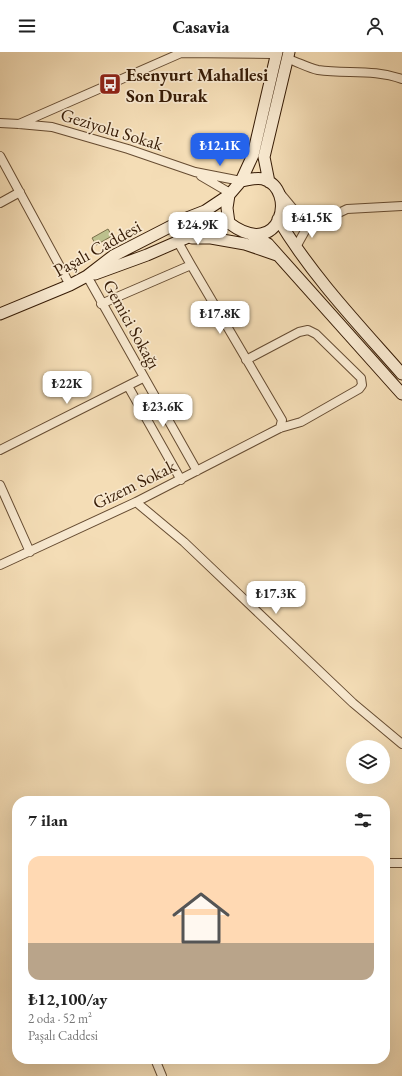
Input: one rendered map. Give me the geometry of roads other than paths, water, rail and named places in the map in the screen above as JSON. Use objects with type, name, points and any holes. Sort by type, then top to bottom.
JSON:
[{"type":"street","points":[[19,124],[181,53],[275,54],[253,155],[241,181],[229,194],[227,208],[229,223],[239,231],[252,235],[268,244],[402,394]]},
{"type":"street","points":[[269,182],[264,157],[289,56],[317,70],[366,71],[390,74],[402,79]]},
{"type":"street","name":"Geziyolu Sokak","points":[[0,123],[52,127],[128,149],[195,172]]},
{"type":"street","points":[[0,156],[70,285]]},
{"type":"street","points":[[195,172],[241,181],[254,178],[269,182],[299,216],[310,222],[322,221],[347,209],[402,206]]},
{"type":"street","points":[[195,172],[229,194]]},
{"type":"street","points":[[0,203],[20,192]]},
{"type":"street","points":[[252,235],[267,232],[278,223],[282,206],[279,192]]},
{"type":"street","name":"Paşalı Caddesi","points":[[0,314],[70,285],[87,276],[113,256],[187,218],[205,211],[229,194]]},
{"type":"street","points":[[278,219],[296,247],[328,288],[402,374]]},
{"type":"street","points":[[296,247],[310,222]]},
{"type":"street","points":[[87,276],[147,255],[209,228],[229,223]]},
{"type":"street","points":[[183,240],[211,238],[246,244],[279,256]]},
{"type":"street","points":[[183,240],[190,265],[282,420],[280,428]]},
{"type":"street","points":[[101,304],[190,265]]},
{"type":"street","name":"Gemici Sokağı","points":[[87,276],[101,304],[197,472]]},
{"type":"street","name":"Gizem Sokak","points":[[0,565],[181,480],[280,428],[301,422],[359,390],[362,385],[361,378],[316,334],[308,330],[300,332],[246,360]]},
{"type":"street","points":[[0,450],[144,378]]},
{"type":"street","points":[[128,386],[181,480]]},
{"type":"street","points":[[0,484],[30,552]]},
{"type":"street","points":[[136,502],[184,542],[353,703],[402,744]]},
{"type":"street","points":[[390,863],[402,863]]},
{"type":"street","points":[[157,1064],[162,1076]]},
{"type":"place","name":"Esenyurt Mahallesi Son Durak","points":[[110,84]]}]
